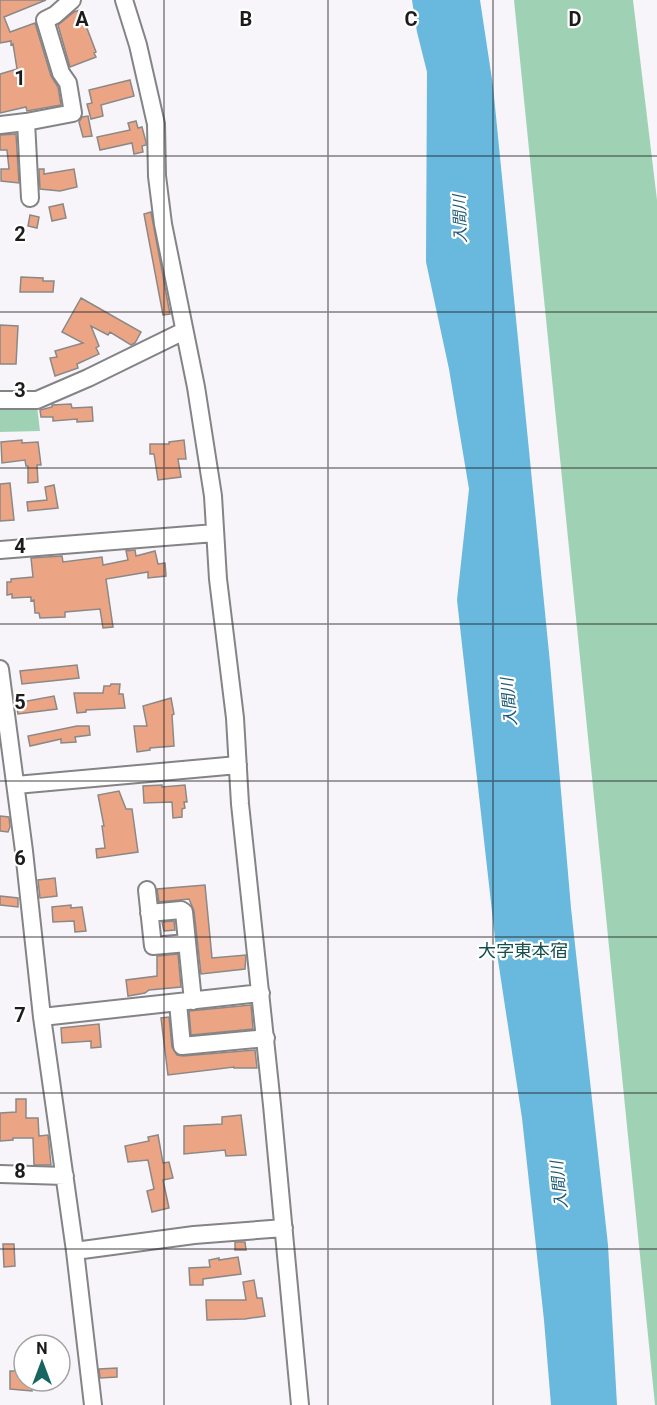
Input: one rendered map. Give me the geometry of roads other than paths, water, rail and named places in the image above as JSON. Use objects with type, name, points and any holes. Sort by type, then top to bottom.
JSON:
[{"type":"street","points":[[0,125],[73,113],[68,83],[61,73],[45,21],[72,0]]},
{"type":"street","points":[[124,0],[138,45],[156,124],[157,176],[163,224],[196,387],[213,496],[218,579],[235,718],[300,1405]]},
{"type":"street","points":[[26,122],[30,198]]},
{"type":"street","points":[[0,400],[37,400],[184,331]]},
{"type":"street","points":[[0,550],[215,533]]},
{"type":"street","points":[[0,669],[16,785],[42,1017],[75,1251],[93,1405]]},
{"type":"street","points":[[16,785],[238,765]]},
{"type":"street","points":[[147,890],[153,946],[187,943]]},
{"type":"street","points":[[149,913],[181,910],[184,912],[187,943],[182,1046],[266,1038]]},
{"type":"street","points":[[42,1017],[261,993]]},
{"type":"street","points":[[0,1173],[65,1176]]},
{"type":"street","points":[[75,1251],[194,1234],[284,1228]]},
{"type":"water","name":"入間川","points":[[412,0],[480,0],[493,86],[550,663],[571,908],[608,1245],[617,1405],[551,1405],[522,1118],[496,947],[457,600],[469,489],[449,369],[426,262],[427,72]]},
{"type":"district","name":"大字東本宿","points":[[523,950]]}]
